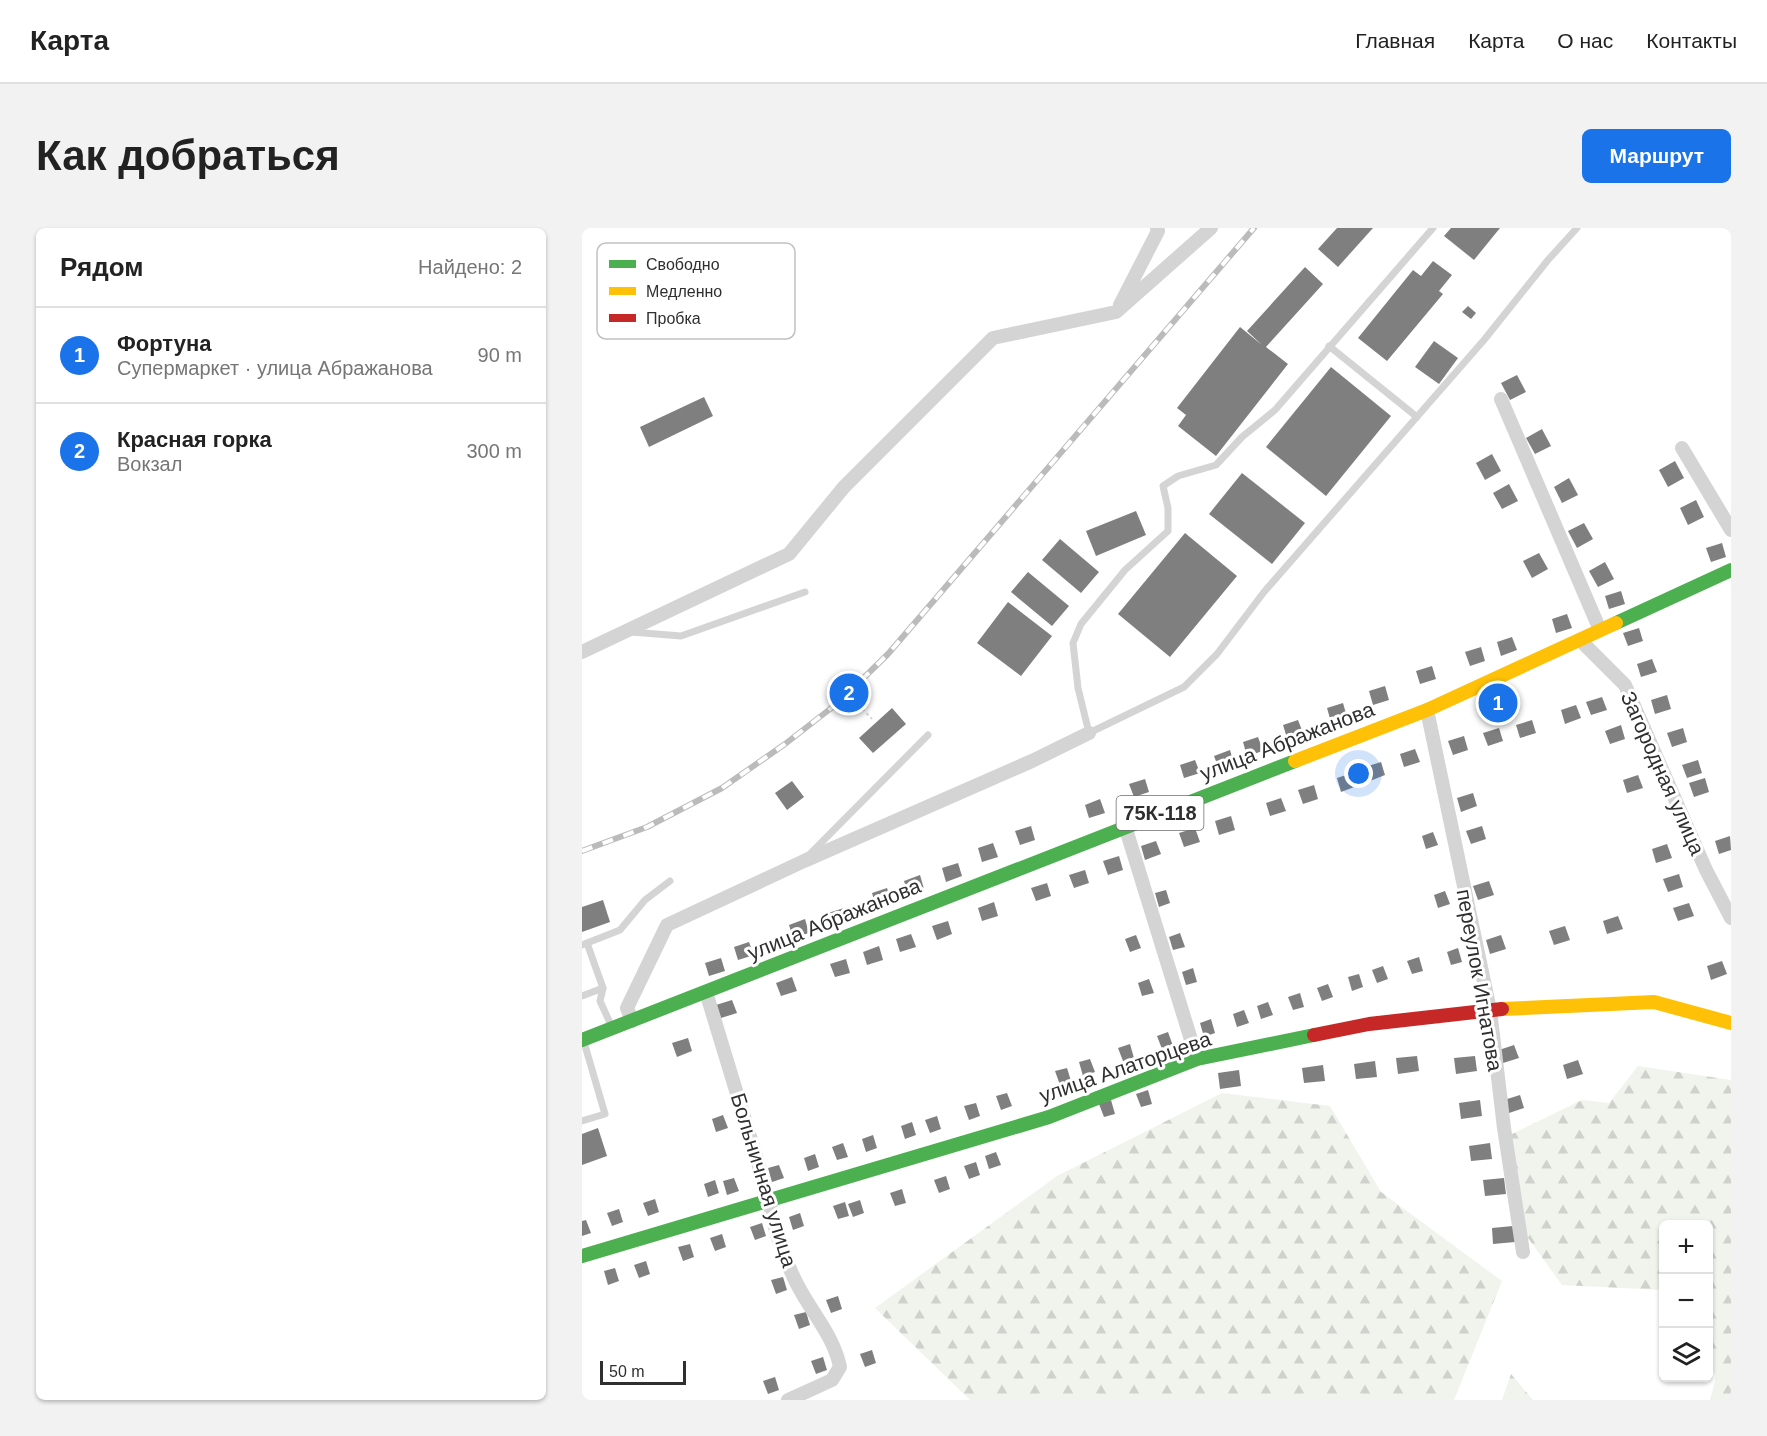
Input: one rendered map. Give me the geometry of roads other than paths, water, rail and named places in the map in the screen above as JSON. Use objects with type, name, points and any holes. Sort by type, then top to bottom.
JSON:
[{"type":"main road","name":"улица Абражанова","points":[[583,1039],[1427,710],[1731,570]]},
{"type":"main road","name":"улица Алаторцева","points":[[582,1256],[1049,1117],[1197,1059],[1369,1024],[1490,1010],[1654,1002],[1731,1023]]},
{"type":"street","points":[[1116,312],[1158,231],[1157,228]]},
{"type":"street","points":[[582,652],[789,554],[844,487],[993,338],[1116,312],[1211,228]]},
{"type":"street","points":[[1501,399],[1600,630]]},
{"type":"street","points":[[1682,448],[1731,530]]},
{"type":"street","name":"Загородная улица","points":[[1580,640],[1626,685],[1706,870],[1731,918]]},
{"type":"street","name":"переулок Игнатова","points":[[1427,710],[1490,1010],[1504,1128],[1523,1252]]},
{"type":"street","points":[[632,1021],[627,1008],[667,925],[804,861],[1032,761],[1089,733]]},
{"type":"street","points":[[1125,826],[1197,1059]]},
{"type":"street","name":"Больничная улица","points":[[706,992],[769,1199],[772,1221],[797,1284],[837,1350],[840,1367],[832,1380],[788,1400]]},
{"type":"lane","points":[[1433,228],[1275,410],[1242,437],[1216,465],[1178,476],[1163,486],[1168,508],[1168,531],[1125,570],[1081,624],[1074,644],[1078,688],[1089,733],[1184,687],[1217,654],[1264,592],[1484,340],[1548,260],[1577,228]]},
{"type":"lane","points":[[1329,346],[1417,417]]},
{"type":"lane","points":[[626,631],[681,636],[805,592]]},
{"type":"lane","points":[[804,861],[928,735]]},
{"type":"lane","points":[[613,1028],[600,1001],[603,988],[585,944],[620,930],[645,900],[670,881]]},
{"type":"lane","points":[[582,996],[603,988]]},
{"type":"lane","points":[[582,1122],[605,1114],[583,1039]]},
{"type":"railway","points":[[582,851],[647,827],[722,788],[785,744],[839,702],[888,654],[1254,228]]},
{"type":"place","name":"Красная горка","points":[[849,693]]},
{"type":"place","name":"Фортуна","points":[[1498,703]]}]
